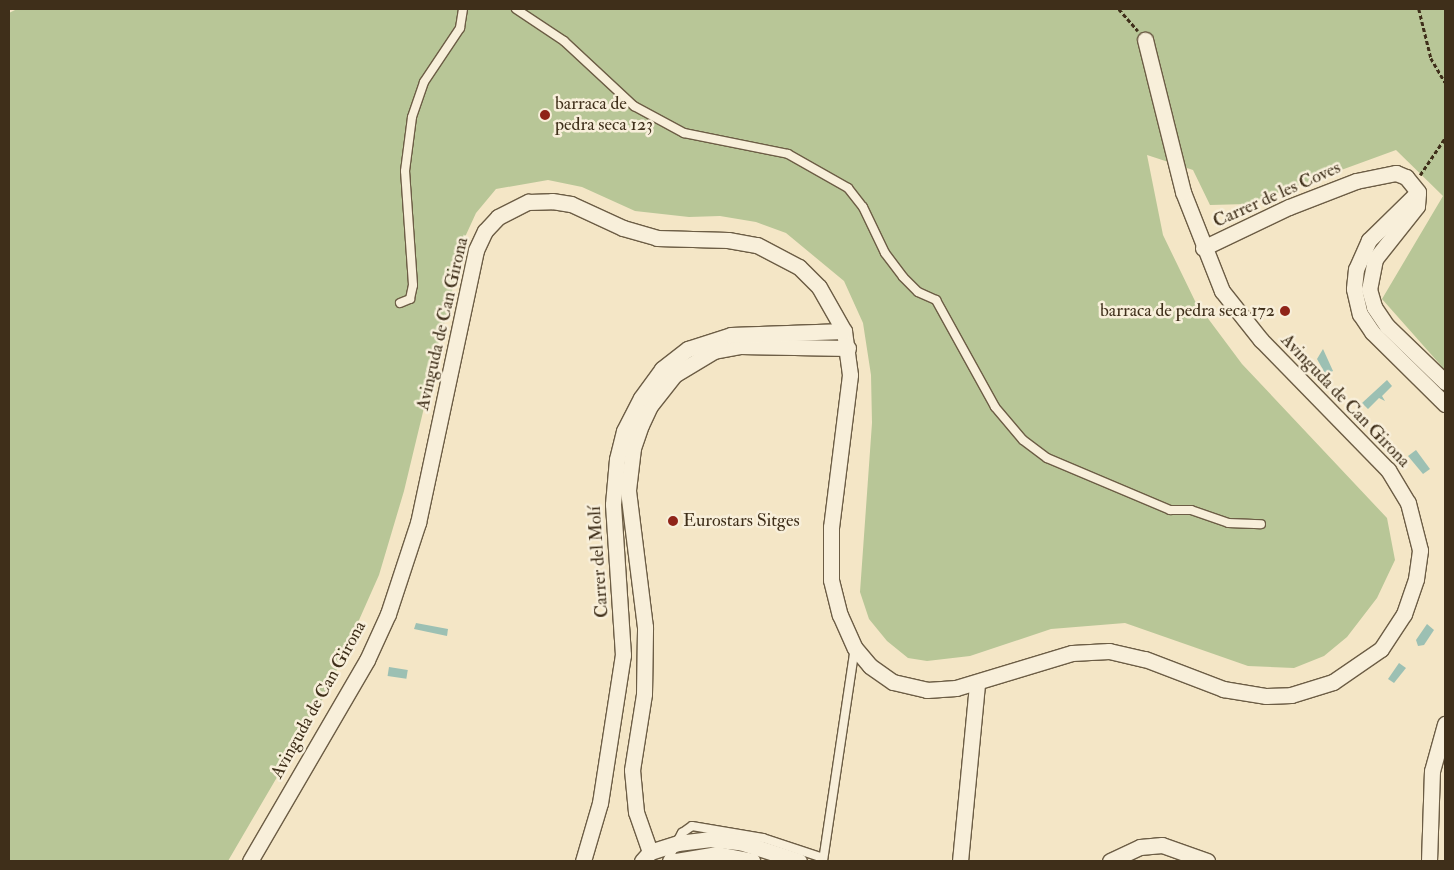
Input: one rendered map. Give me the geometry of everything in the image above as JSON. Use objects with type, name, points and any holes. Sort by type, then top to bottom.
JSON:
[{"type":"street","name":"Avinguda de Can Girona","points":[[250,861],[367,660],[388,614],[418,523],[476,250],[481,237],[498,217],[528,202],[559,201],[645,235],[670,239],[728,240],[757,246],[782,257],[810,277],[828,300],[844,331],[848,348],[850,392],[830,553],[836,601],[856,648],[879,673],[908,687],[940,690],[977,683],[1072,653],[1109,651],[1145,659],[1242,694],[1291,695],[1333,682],[1357,668],[1381,649],[1404,614],[1411,597],[1420,550],[1416,525],[1400,486],[1231,305],[1203,248],[1183,192],[1145,40]]},
{"type":"street","name":"Carrer de les Coves","points":[[1203,248],[1289,207],[1356,182],[1396,174],[1415,188]]},
{"type":"street","points":[[1415,188],[1418,206],[1375,259],[1369,289],[1374,307],[1387,326],[1445,382]]},
{"type":"street","points":[[1415,188],[1369,240],[1356,269],[1354,289],[1360,314],[1372,332],[1445,404]]},
{"type":"street","name":"Carrer del Molí","points":[[583,861],[602,794],[623,655],[613,504],[617,460],[624,431],[640,398],[662,369],[688,349],[732,335],[844,331]]},
{"type":"street","name":"Carrer del Molí","points":[[646,857],[636,812],[632,777],[644,694],[645,627],[628,490],[632,448],[641,425],[650,406],[674,375],[714,352],[740,346],[848,348]]},
{"type":"street","points":[[960,861],[977,683]]},
{"type":"street","points":[[1429,861],[1432,771],[1445,724]]},
{"type":"street","points":[[646,857],[678,843],[696,839],[724,840],[799,861]]},
{"type":"street","points":[[1110,861],[1140,847],[1162,845],[1207,861]]},
{"type":"street","points":[[676,861],[717,854],[752,861]]},
{"type":"lane","points":[[400,303],[410,300],[413,285],[405,171],[412,118],[424,82],[460,28],[463,9]]},
{"type":"lane","points":[[516,9],[564,41],[634,106],[684,133],[788,154],[848,188],[863,206],[885,253],[903,277],[918,292],[936,300],[995,407],[1024,440],[1047,458],[1170,510],[1191,510],[1228,523],[1261,524]]},
{"type":"lane","points":[[667,861],[687,828],[704,828],[763,838],[823,860],[856,648]]},
{"type":"path","points":[[1119,9],[1145,40]]},
{"type":"path","points":[[1419,9],[1430,58],[1445,82]]},
{"type":"path","points":[[1415,188],[1445,138]]},
{"type":"green space","points":[[17,9],[1445,9],[1445,370],[1382,299],[1443,196],[1396,150],[1248,204],[1210,205],[1193,170],[1147,155],[1163,235],[1195,301],[1242,364],[1387,518],[1395,560],[1377,598],[1347,637],[1324,656],[1294,668],[1248,666],[1125,623],[1051,629],[970,656],[927,661],[908,658],[887,641],[869,619],[860,592],[872,423],[871,375],[863,323],[844,281],[786,233],[756,222],[720,216],[689,217],[635,211],[582,187],[548,180],[496,189],[476,213],[465,237],[404,491],[379,575],[328,690],[228,861],[9,861],[9,13]]},
{"type":"water","points":[[1323,349],[1333,371],[1326,375],[1317,359]]},
{"type":"water","points":[[1387,380],[1392,386],[1382,396],[1385,401],[1379,398],[1368,409],[1362,403]]},
{"type":"water","points":[[1416,450],[1430,469],[1423,474],[1408,456]]},
{"type":"water","points":[[416,623],[448,629],[447,636],[414,629]]},
{"type":"water","points":[[1427,624],[1434,630],[1424,645],[1418,646],[1416,640]]},
{"type":"water","points":[[1399,663],[1406,668],[1394,683],[1388,679]]},
{"type":"water","points":[[389,667],[408,670],[406,679],[388,676]]},
{"type":"place","name":"barraca de pedra seca 123","points":[[545,115]]},
{"type":"place","name":"barraca de pedra seca 172","points":[[1285,311]]},
{"type":"place","name":"Eurostars Sitges","points":[[673,521]]}]
